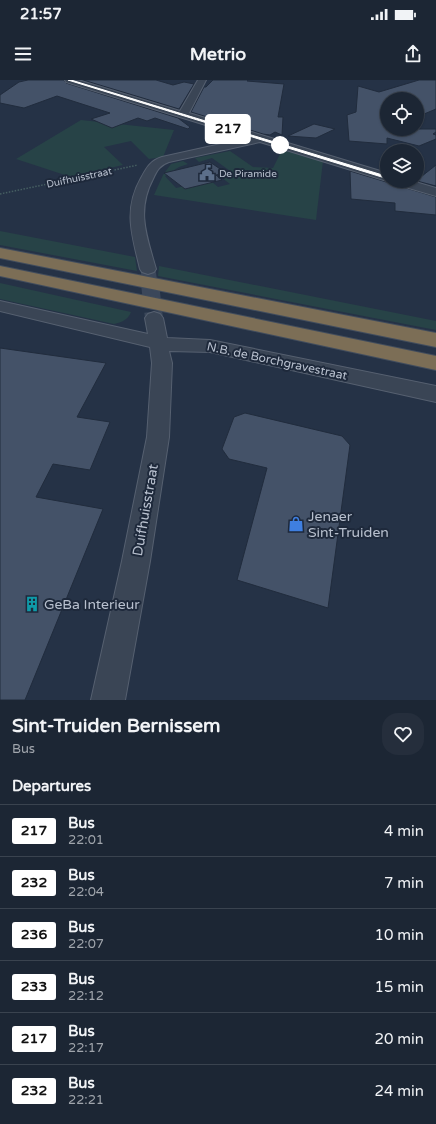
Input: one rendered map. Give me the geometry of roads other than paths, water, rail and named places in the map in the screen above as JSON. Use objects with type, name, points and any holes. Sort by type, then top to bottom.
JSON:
[{"type":"highway","points":[[0,253],[436,340]]},
{"type":"highway","points":[[0,271],[436,363]]},
{"type":"street","points":[[70,80],[380,175]]},
{"type":"street","points":[[183,115],[202,80]]},
{"type":"street","points":[[148,269],[136,215],[139,195],[154,165],[158,162],[261,139]]},
{"type":"street","points":[[423,188],[436,192]]},
{"type":"street","name":"N.B. de Borchgravestraat","points":[[0,306],[158,343],[176,346],[210,346],[436,394]]},
{"type":"street","name":"Duifhuisstraat","points":[[108,700],[136,561],[158,437],[162,362],[154,318]]},
{"type":"tunnel","points":[[148,269],[150,285]]},
{"type":"tunnel","points":[[150,284],[154,318]]},
{"type":"place","name":"De Piramide","points":[[207,173]]},
{"type":"place","name":"Jenaer Sint-Truiden","points":[[296,524]]},
{"type":"place","name":"GeBa Interieur","points":[[32,604]]}]
